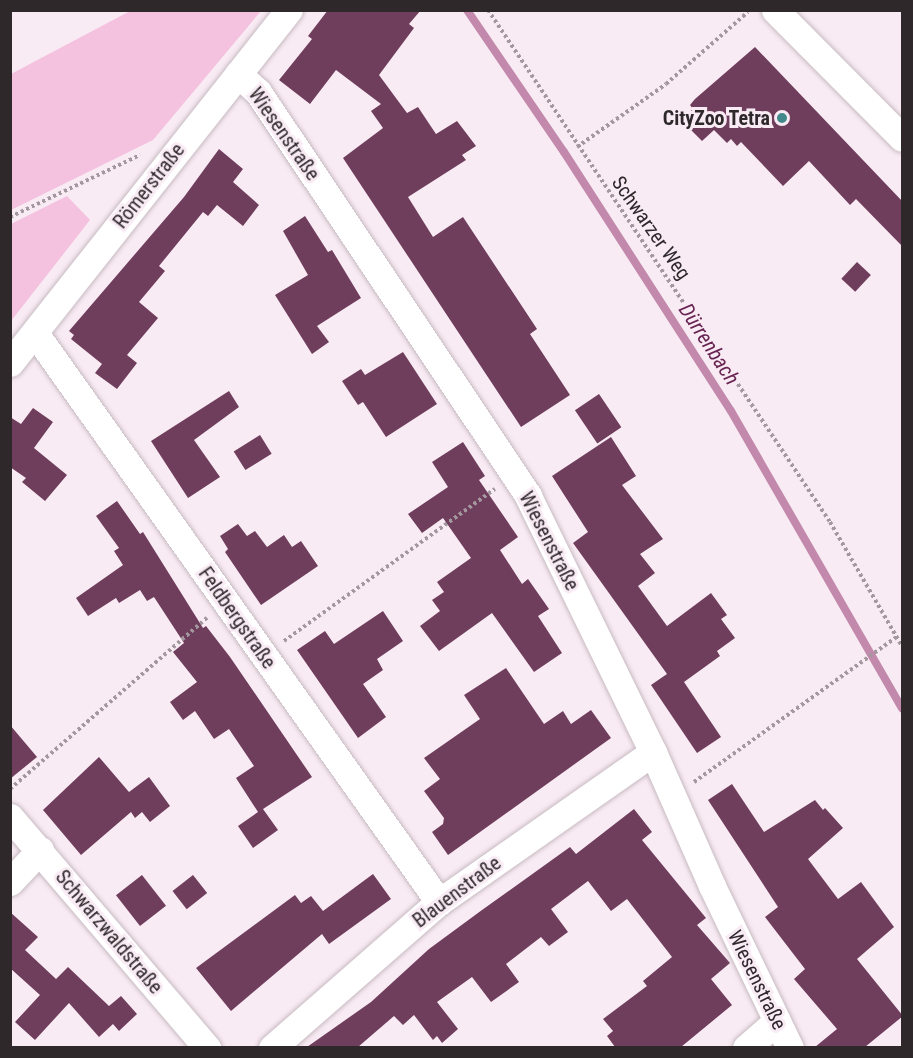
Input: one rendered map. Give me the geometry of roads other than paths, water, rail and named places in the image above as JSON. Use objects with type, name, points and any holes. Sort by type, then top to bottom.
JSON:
[{"type":"street","name":"Römerstraße","points":[[10,363],[289,10]]},
{"type":"street","points":[[775,10],[903,138]]},
{"type":"street","name":"Wiesenstraße","points":[[238,74],[258,92],[514,475],[653,752],[790,1047]]},
{"type":"street","name":"Feldbergstraße","points":[[35,333],[439,902]]},
{"type":"street","name":"Blauenstraße","points":[[272,1047],[439,902],[653,752]]},
{"type":"street","name":"Schwarzwaldstraße","points":[[10,817],[40,849],[207,1047]]},
{"type":"street","points":[[10,882],[40,849]]},
{"type":"street","points":[[746,1047],[777,1021]]},
{"type":"waterway","name":"Dürrenbach","points":[[467,10],[564,152],[731,411],[902,708]]},
{"type":"place","name":"CityZoo Tetra","points":[[782,118]]}]
